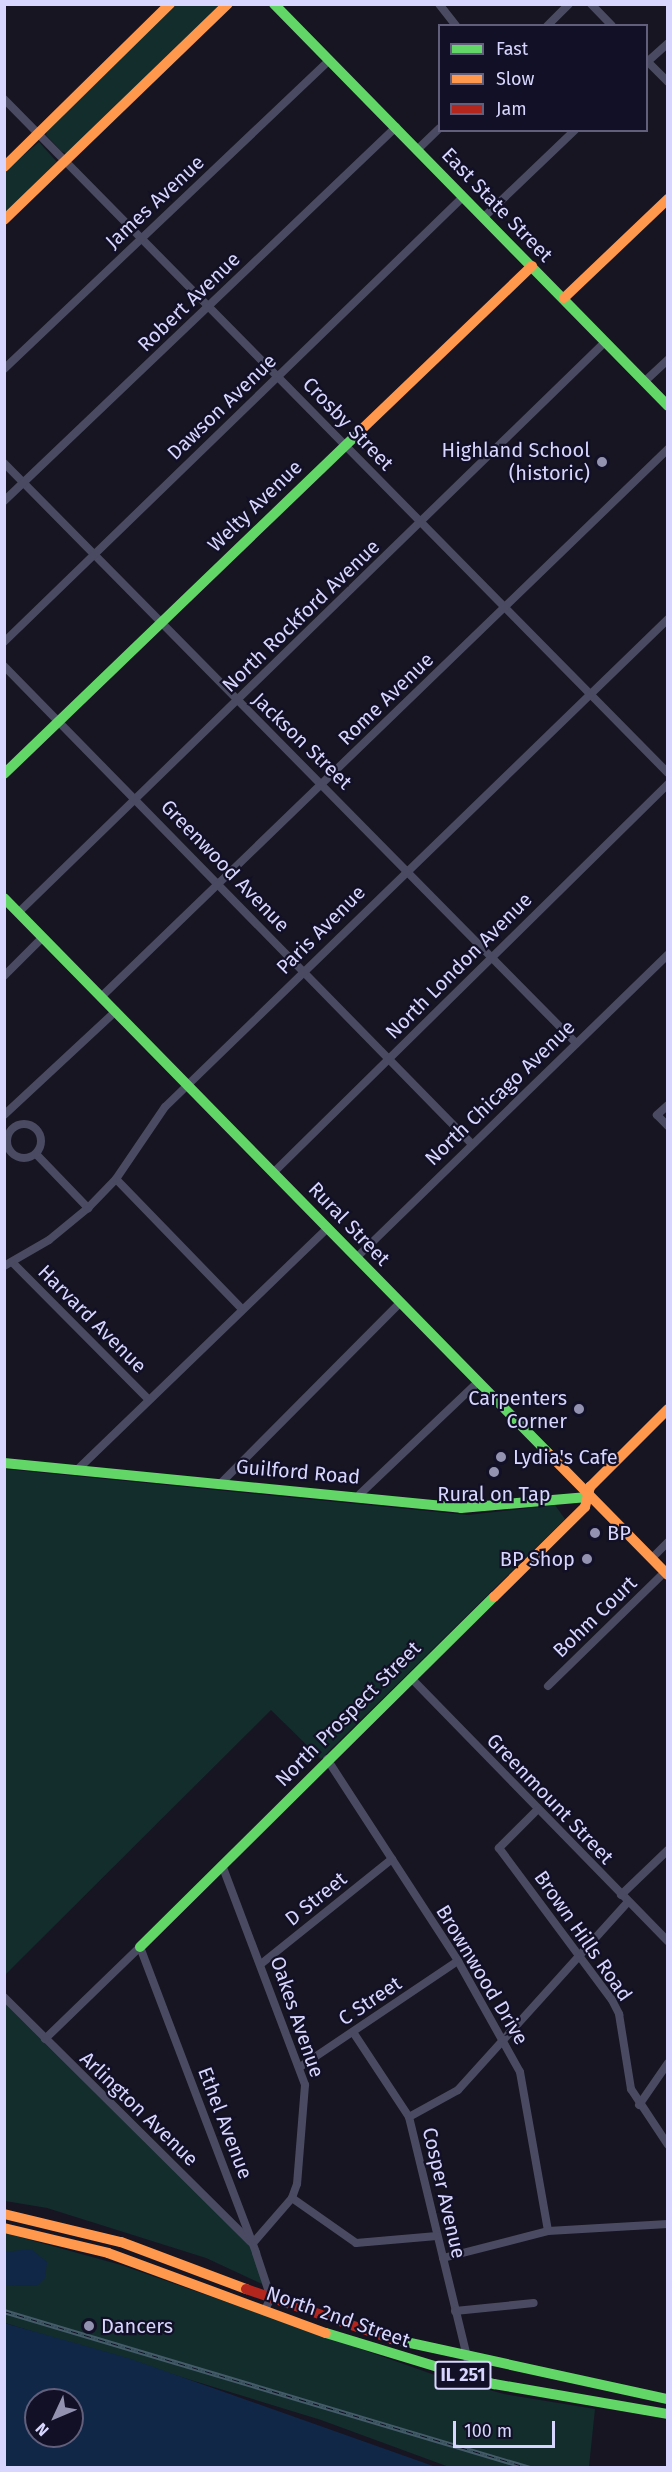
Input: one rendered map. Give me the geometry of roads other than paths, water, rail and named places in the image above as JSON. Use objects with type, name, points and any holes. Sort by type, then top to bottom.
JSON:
[{"type":"street","points":[[4,167],[171,4]]},
{"type":"street","points":[[4,220],[228,4]]},
{"type":"street","name":"East State Street","points":[[274,4],[668,405]]},
{"type":"street","points":[[439,4],[454,24]]},
{"type":"street","points":[[549,24],[569,4]]},
{"type":"street","points":[[591,4],[610,24]]},
{"type":"street","points":[[648,61],[668,43]]},
{"type":"street","name":"James Avenue","points":[[4,369],[330,60]]},
{"type":"street","points":[[648,63],[668,82]]},
{"type":"street","name":"Crosby Street","points":[[4,99],[668,773]]},
{"type":"street","name":"Robert Avenue","points":[[4,501],[396,127]]},
{"type":"street","points":[[418,149],[438,130]]},
{"type":"street","points":[[484,217],[573,132]]},
{"type":"street","name":"Dawson Avenue","points":[[4,642],[463,197]]},
{"type":"street","points":[[564,298],[668,199]]},
{"type":"street","name":"Welty Avenue","points":[[4,774],[532,266]]},
{"type":"street","name":"North Rockford Avenue","points":[[19,912],[605,342]]},
{"type":"street","points":[[644,382],[668,360]]},
{"type":"street","name":"Rome Avenue","points":[[101,997],[668,449]]},
{"type":"street","name":"Jackson Street","points":[[4,463],[238,701],[407,868],[576,1043]]},
{"type":"street","name":"Paris Avenue","points":[[8,1264],[88,1208],[116,1179],[187,1085],[407,868],[668,619]]},
{"type":"street","name":"Greenwood Avenue","points":[[4,666],[136,798],[471,1143]]},
{"type":"street","name":"North London Avenue","points":[[274,1172],[668,784]]},
{"type":"street","name":"Rural Street","points":[[4,898],[357,1257],[588,1497],[666,1573]]},
{"type":"street","points":[[4,976],[43,937]]},
{"type":"street","name":"North Chicago Avenue","points":[[357,1257],[471,1143],[668,955]]},
{"type":"street","points":[[4,1115],[116,1011]]},
{"type":"street","points":[[668,1105],[657,1115],[668,1126]]},
{"type":"street","points":[[24,1123],[36,1128],[42,1140],[37,1155],[24,1158],[11,1154],[7,1142],[8,1125],[24,1123]]},
{"type":"street","points":[[37,1155],[88,1208]]},
{"type":"street","points":[[116,1179],[242,1309]]},
{"type":"street","points":[[77,1470],[328,1228]]},
{"type":"street","name":"Harvard Avenue","points":[[8,1264],[149,1400]]},
{"type":"street","points":[[220,1484],[400,1303]]},
{"type":"street","points":[[360,1494],[477,1383]]},
{"type":"street","name":"North Prospect Street","points":[[45,2039],[585,1507],[590,1487],[668,1409]]},
{"type":"street","name":"Guilford Road","points":[[4,1463],[220,1484],[360,1494],[481,1509],[588,1497]]},
{"type":"street","points":[[652,1558],[668,1542]]},
{"type":"street","name":"Bohm Court","points":[[548,1686],[666,1573]]},
{"type":"street","name":"Greenmount Street","points":[[411,1678],[537,1810],[668,1941]]},
{"type":"street","name":"Brownwood Drive","points":[[327,1759],[458,1961],[520,2072],[548,2231]]},
{"type":"street","name":"Brown Hills Road","points":[[537,1810],[500,1848],[619,2014],[626,2070],[639,2105],[668,2145]]},
{"type":"street","points":[[621,1895],[668,1850]]},
{"type":"street","name":"D Street","points":[[261,1964],[392,1859]]},
{"type":"street","name":"Oakes Avenue","points":[[222,1865],[305,2085],[292,2198]]},
{"type":"street","points":[[409,2117],[458,2090],[501,2037],[628,1902]]},
{"type":"street","name":"Ethel Avenue","points":[[140,1947],[271,2298]]},
{"type":"street","name":"C Street","points":[[300,2067],[458,1961]]},
{"type":"street","name":"Arlington Avenue","points":[[4,1997],[252,2243]]},
{"type":"street","name":"Cosper Avenue","points":[[353,2032],[409,2117],[468,2360],[465,2376]]},
{"type":"street","points":[[639,2105],[668,2063]]},
{"type":"street","points":[[252,2243],[292,2198],[356,2243],[437,2236]]},
{"type":"street","name":"North 2nd Street","points":[[4,2214],[121,2242],[271,2298],[468,2360],[668,2399]]},
{"type":"street","points":[[443,2258],[548,2231],[668,2224]]},
{"type":"street","name":"North 2nd Street","points":[[4,2228],[108,2253],[264,2311],[465,2376],[668,2414]]},
{"type":"street","points":[[264,2311],[271,2298]]},
{"type":"street","points":[[455,2311],[513,2301],[534,2303]]},
{"type":"water","points":[[31,2249],[47,2262],[45,2278],[37,2286],[5,2285],[5,2252]]},
{"type":"water","points":[[4,2323],[128,2358],[436,2467],[5,2467]]},
{"type":"railway","points":[[4,2311],[530,2468]]},
{"type":"place","name":"Highland School (historic)","points":[[602,462]]},
{"type":"place","name":"Carpenters Corner","points":[[579,1409]]},
{"type":"place","name":"Lydia's Cafe","points":[[501,1457]]},
{"type":"place","name":"Rural on Tap","points":[[494,1472]]},
{"type":"place","name":"BP","points":[[595,1533]]},
{"type":"place","name":"BP Shop","points":[[587,1559]]},
{"type":"place","name":"Dancers","points":[[89,2326]]}]
